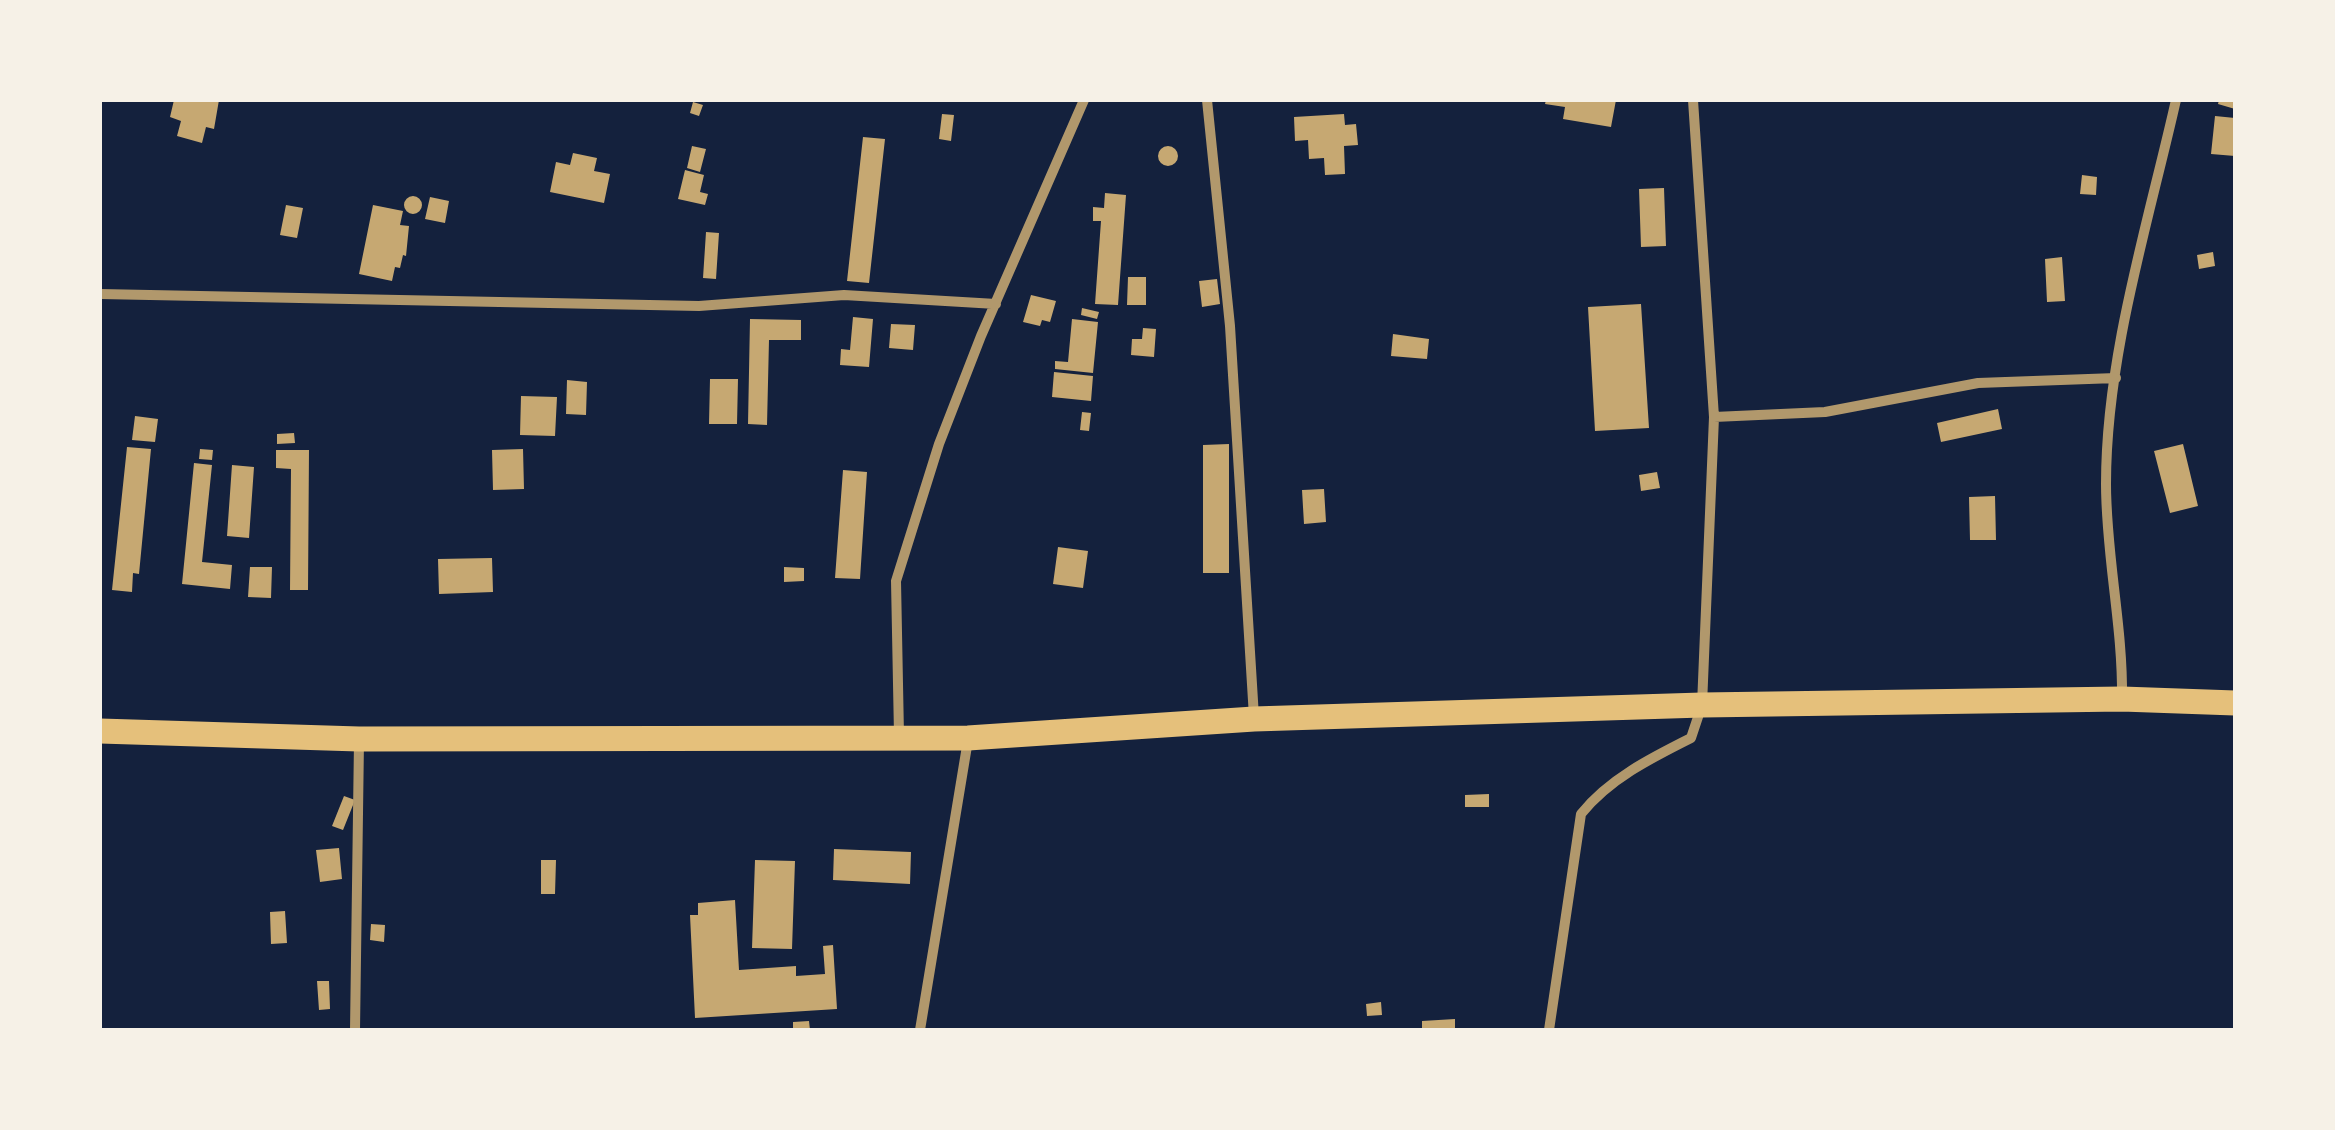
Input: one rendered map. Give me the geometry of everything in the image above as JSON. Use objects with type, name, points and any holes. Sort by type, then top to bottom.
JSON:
[{"type":"highway","points":[[100,731],[359,739],[968,738],[1254,720],[1702,705],[2122,699],[2235,703]]},
{"type":"street","points":[[899,736],[896,582],[939,444],[1084,100]]},
{"type":"street","points":[[1206,100],[1232,345],[1254,720]]},
{"type":"street","points":[[1549,1030],[1581,814],[1597,794],[1648,759],[1691,738],[1702,705],[1714,417],[1692,100]]},
{"type":"street","points":[[2122,699],[2122,647],[2106,483],[2116,378],[2176,100]]},
{"type":"street","points":[[100,294],[699,306],[844,294],[996,304]]},
{"type":"street","points":[[1714,417],[1825,412],[1978,383],[2116,378]]},
{"type":"street","points":[[920,1030],[968,738]]},
{"type":"street","points":[[355,1030],[359,739]]},
{"type":"building","points":[[174,100],[219,100],[214,129],[206,127],[202,143],[177,136],[181,121],[170,117]]},
{"type":"building","points":[[1546,100],[1616,100],[1611,127],[1563,119],[1565,107],[1545,104]]},
{"type":"building","points":[[2219,100],[2235,100],[2235,109],[2218,104]]},
{"type":"building","points":[[693,102],[703,105],[699,116],[690,113]]},
{"type":"building","points":[[942,114],[954,115],[951,141],[939,139]]},
{"type":"building","points":[[1344,114],[1345,125],[1356,124],[1358,145],[1344,146],[1345,174],[1325,175],[1324,158],[1309,159],[1308,140],[1295,141],[1294,117]]},
{"type":"building","points":[[2215,116],[2235,118],[2235,156],[2211,154]]},
{"type":"building","points":[[863,137],[885,139],[869,283],[847,281]]},
{"type":"building","points":[[692,146],[706,149],[700,172],[687,168]]},
{"type":"building","points":[[1168,146],[1178,156],[1168,166],[1158,156]]},
{"type":"building","points":[[573,153],[597,158],[594,171],[610,174],[604,203],[550,192],[556,162],[570,165]]},
{"type":"building","points":[[685,170],[704,175],[700,192],[708,194],[705,205],[678,199]]},
{"type":"building","points":[[2082,175],[2097,177],[2096,195],[2080,194]]},
{"type":"building","points":[[1664,188],[1666,246],[1641,247],[1639,189]]},
{"type":"building","points":[[1105,193],[1126,195],[1118,305],[1095,304],[1101,221],[1093,221],[1093,207],[1104,208]]},
{"type":"building","points":[[413,196],[420,198],[420,212],[413,214],[406,212],[404,205],[406,198]]},
{"type":"building","points":[[430,197],[449,201],[445,223],[425,219]]},
{"type":"building","points":[[286,205],[303,208],[297,238],[280,235]]},
{"type":"building","points":[[373,205],[403,211],[400,225],[409,226],[406,256],[403,255],[400,268],[395,267],[392,281],[359,274]]},
{"type":"building","points":[[706,232],[719,233],[716,279],[703,278]]},
{"type":"building","points":[[2213,252],[2215,266],[2199,269],[2197,255]]},
{"type":"building","points":[[2062,257],[2065,301],[2047,302],[2045,259]]},
{"type":"building","points":[[1128,277],[1146,277],[1146,305],[1127,305]]},
{"type":"building","points":[[1217,279],[1220,304],[1202,307],[1199,281]]},
{"type":"building","points":[[1031,295],[1056,301],[1050,322],[1042,320],[1040,326],[1023,322]]},
{"type":"building","points":[[1641,304],[1649,428],[1595,431],[1588,307]]},
{"type":"building","points":[[1082,308],[1099,312],[1097,319],[1081,315]]},
{"type":"building","points":[[853,317],[873,319],[869,367],[840,365],[841,349],[850,350]]},
{"type":"building","points":[[750,319],[801,320],[801,340],[769,340],[767,425],[748,424]]},
{"type":"building","points":[[1072,319],[1098,322],[1093,373],[1055,369],[1055,361],[1068,362]]},
{"type":"building","points":[[891,324],[915,325],[913,350],[889,348]]},
{"type":"building","points":[[1143,328],[1156,329],[1154,357],[1131,355],[1132,339],[1142,339]]},
{"type":"building","points":[[1393,334],[1429,339],[1427,359],[1391,356]]},
{"type":"building","points":[[1054,372],[1093,376],[1091,401],[1052,397]]},
{"type":"building","points":[[710,379],[738,379],[737,424],[709,424]]},
{"type":"building","points":[[567,380],[587,382],[586,415],[566,414]]},
{"type":"building","points":[[521,396],[557,397],[555,436],[520,435]]},
{"type":"building","points":[[1998,409],[2002,429],[1941,442],[1937,423]]},
{"type":"building","points":[[1082,412],[1091,413],[1089,431],[1080,430]]},
{"type":"building","points":[[135,416],[158,419],[155,442],[132,440]]},
{"type":"building","points":[[294,433],[295,443],[277,444],[277,434]]},
{"type":"building","points":[[1229,444],[1229,573],[1203,573],[1203,445]]},
{"type":"building","points":[[2183,444],[2198,506],[2170,513],[2154,451]]},
{"type":"building","points":[[127,447],[151,449],[139,574],[133,573],[132,592],[112,590]]},
{"type":"building","points":[[200,449],[213,450],[212,460],[199,459]]},
{"type":"building","points":[[523,449],[524,489],[493,490],[492,450]]},
{"type":"building","points":[[276,450],[309,450],[308,590],[290,590],[291,469],[276,468]]},
{"type":"building","points":[[194,463],[212,465],[202,562],[232,565],[230,589],[182,584]]},
{"type":"building","points":[[232,465],[254,467],[249,538],[227,536]]},
{"type":"building","points":[[843,470],[867,472],[860,579],[835,578]]},
{"type":"building","points":[[1657,472],[1660,488],[1641,491],[1639,475]]},
{"type":"building","points":[[1324,489],[1326,522],[1304,524],[1302,490]]},
{"type":"building","points":[[1995,496],[1996,540],[1970,540],[1969,497]]},
{"type":"building","points":[[1058,547],[1088,551],[1083,588],[1053,584]]},
{"type":"building","points":[[492,558],[493,592],[439,594],[438,559]]},
{"type":"building","points":[[250,567],[272,567],[271,598],[248,597]]},
{"type":"building","points":[[784,567],[804,568],[804,581],[784,582]]},
{"type":"building","points":[[1489,794],[1489,807],[1465,807],[1465,795]]},
{"type":"building","points":[[344,796],[355,800],[343,830],[332,826]]},
{"type":"building","points":[[339,848],[342,879],[320,882],[316,850]]},
{"type":"building","points":[[834,849],[911,852],[910,884],[833,880]]},
{"type":"building","points":[[541,860],[556,860],[555,894],[541,894]]},
{"type":"building","points":[[755,860],[795,861],[792,949],[752,948]]},
{"type":"building","points":[[735,900],[739,970],[796,966],[796,976],[825,974],[823,946],[833,945],[837,1009],[695,1018],[690,915],[698,915],[698,903]]},
{"type":"building","points":[[285,911],[287,943],[271,944],[270,912]]},
{"type":"building","points":[[371,924],[385,925],[384,942],[370,940]]},
{"type":"building","points":[[317,981],[329,981],[330,1009],[319,1010]]},
{"type":"building","points":[[1381,1002],[1382,1015],[1367,1016],[1366,1004]]},
{"type":"building","points":[[1455,1019],[1455,1030],[1422,1030],[1422,1021]]},
{"type":"building","points":[[809,1021],[810,1030],[793,1030],[793,1022]]}]
